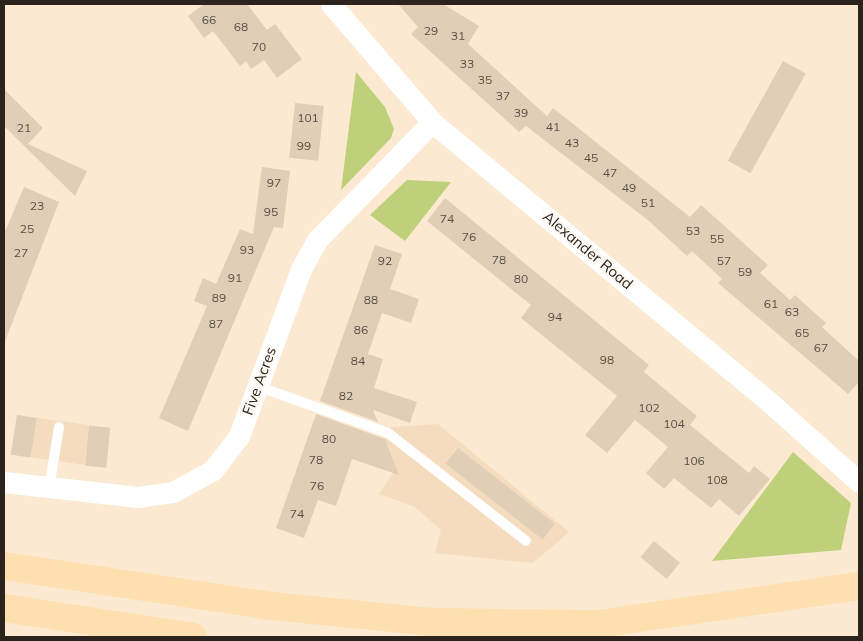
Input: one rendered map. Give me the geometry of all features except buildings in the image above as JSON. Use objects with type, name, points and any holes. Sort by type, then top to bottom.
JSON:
[{"type":"main road","points":[[4,566],[272,606],[431,622],[598,624],[859,586]]},
{"type":"main road","points":[[4,608],[193,637]]},
{"type":"street","name":"Alexander Road","points":[[331,4],[432,122],[776,408],[859,482]]},
{"type":"street","name":"Five Acres","points":[[4,482],[48,489],[138,496],[173,492],[213,470],[239,436],[301,269],[317,240],[432,122]]},
{"type":"lane","points":[[257,386],[388,433],[526,541]]},
{"type":"lane","points":[[48,489],[59,427]]},
{"type":"shaded area","points":[[17,415],[110,428],[105,468],[11,455]]},
{"type":"shaded area","points":[[438,424],[569,532],[533,563],[435,553],[441,530],[415,507],[379,494],[396,468],[385,439],[391,427]]},
{"type":"green space","points":[[356,72],[385,107],[394,129],[391,138],[341,190]]},
{"type":"green space","points":[[407,180],[451,182],[405,241],[370,215]]},
{"type":"green space","points":[[793,452],[851,503],[841,550],[712,561]]}]
